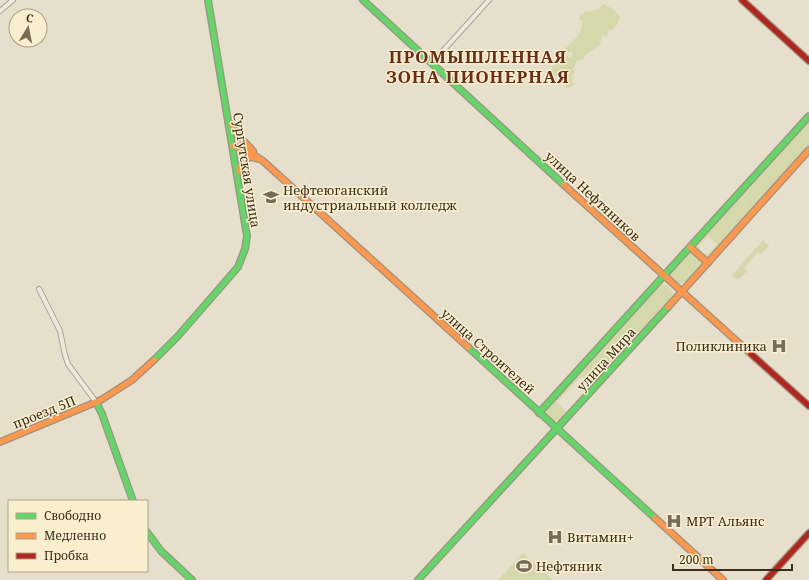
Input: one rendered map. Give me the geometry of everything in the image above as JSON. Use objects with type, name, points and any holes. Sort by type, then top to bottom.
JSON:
[{"type":"main road","name":"Сургутская улица","points":[[96,402],[124,386],[153,362],[188,325],[238,267],[244,255],[246,236],[238,178],[208,0]]},
{"type":"main road","name":"улица Нефтяников","points":[[363,0],[663,275],[809,406]]},
{"type":"main road","points":[[742,0],[809,61]]},
{"type":"main road","name":"улица Мира","points":[[539,413],[809,116]]},
{"type":"main road","points":[[228,118],[237,134],[263,161]]},
{"type":"main road","name":"улица Строителей","points":[[233,146],[243,148],[263,161],[723,580]]},
{"type":"main road","name":"улица Мира","points":[[418,580],[682,292],[809,150]]},
{"type":"main road","points":[[238,178],[240,166],[243,160],[251,157],[263,161]]},
{"type":"main road","points":[[690,247],[708,263]]},
{"type":"main road","points":[[96,402],[102,414],[133,500]]},
{"type":"main road","name":"проезд 5П","points":[[0,442],[96,402]]},
{"type":"main road","points":[[148,533],[161,552],[192,580]]},
{"type":"main road","points":[[766,580],[809,533]]},
{"type":"street","points":[[0,11],[13,0]]},
{"type":"street","points":[[432,63],[489,0]]},
{"type":"street","points":[[39,289],[60,331],[68,364],[96,402]]},
{"type":"green space","points":[[603,4],[612,9],[620,17],[618,23],[612,30],[609,29],[607,35],[603,38],[605,33],[602,35],[600,45],[587,54],[582,60],[577,60],[573,69],[575,73],[572,76],[573,79],[571,80],[574,85],[567,88],[562,82],[563,79],[552,75],[551,71],[559,57],[566,56],[571,58],[573,52],[566,51],[566,48],[580,33],[582,20],[579,20],[579,16],[586,10],[588,12],[599,9]]},
{"type":"green space","points":[[809,120],[809,145],[709,258],[706,258],[704,255],[706,253],[708,254],[717,244],[708,236],[699,246],[700,248],[698,250],[695,249],[694,246]]},
{"type":"green space","points":[[763,240],[769,246],[761,254],[758,252],[744,268],[747,271],[738,280],[732,275]]},
{"type":"green space","points":[[689,250],[704,263],[696,273],[681,284],[670,276],[670,271]]},
{"type":"green space","points":[[660,284],[667,285],[671,289],[673,293],[671,300],[594,384],[591,384],[581,376],[557,402],[567,413],[562,419],[557,421],[546,413],[549,406]]},
{"type":"green space","name":"Нефтяник","points":[[523,553],[553,580],[498,580]]},
{"type":"traffic: fast","points":[[154,360],[178,336],[238,267],[245,249],[247,236],[208,0]]},
{"type":"traffic: fast","points":[[363,0],[564,185]]},
{"type":"traffic: fast","points":[[539,413],[809,116]]},
{"type":"traffic: fast","points":[[418,580],[668,307]]},
{"type":"traffic: fast","points":[[468,347],[655,518]]},
{"type":"traffic: fast","points":[[96,402],[102,414],[133,500]]},
{"type":"traffic: fast","points":[[148,533],[161,551],[192,580]]},
{"type":"traffic: slow","points":[[231,124],[237,134],[253,151]]},
{"type":"traffic: slow","points":[[233,146],[248,151],[263,161],[468,347]]},
{"type":"traffic: slow","points":[[668,307],[809,150]]},
{"type":"traffic: slow","points":[[239,171],[243,160],[251,157],[258,159]]},
{"type":"traffic: slow","points":[[564,185],[751,354]]},
{"type":"traffic: slow","points":[[690,247],[708,263]]},
{"type":"traffic: slow","points":[[0,442],[101,400],[132,380],[154,360]]},
{"type":"traffic: slow","points":[[655,518],[723,580]]},
{"type":"traffic: jam","points":[[742,0],[809,61]]},
{"type":"traffic: jam","points":[[751,354],[809,406]]},
{"type":"traffic: jam","points":[[766,580],[809,533]]},
{"type":"place","name":"Нефтеюганский индустриальный колледж","points":[[271,197]]},
{"type":"place","name":"Поликлиника","points":[[779,346]]},
{"type":"place","name":"МРТ Альянс","points":[[674,521]]},
{"type":"place","name":"Витамин+","points":[[555,537]]},
{"type":"place","name":"Нефтяник","points":[[524,566]]},
{"type":"district","name":"ПРОМЫШЛЕННАЯ ЗОНА ПИОНЕРНАЯ","points":[[478,66]]}]
